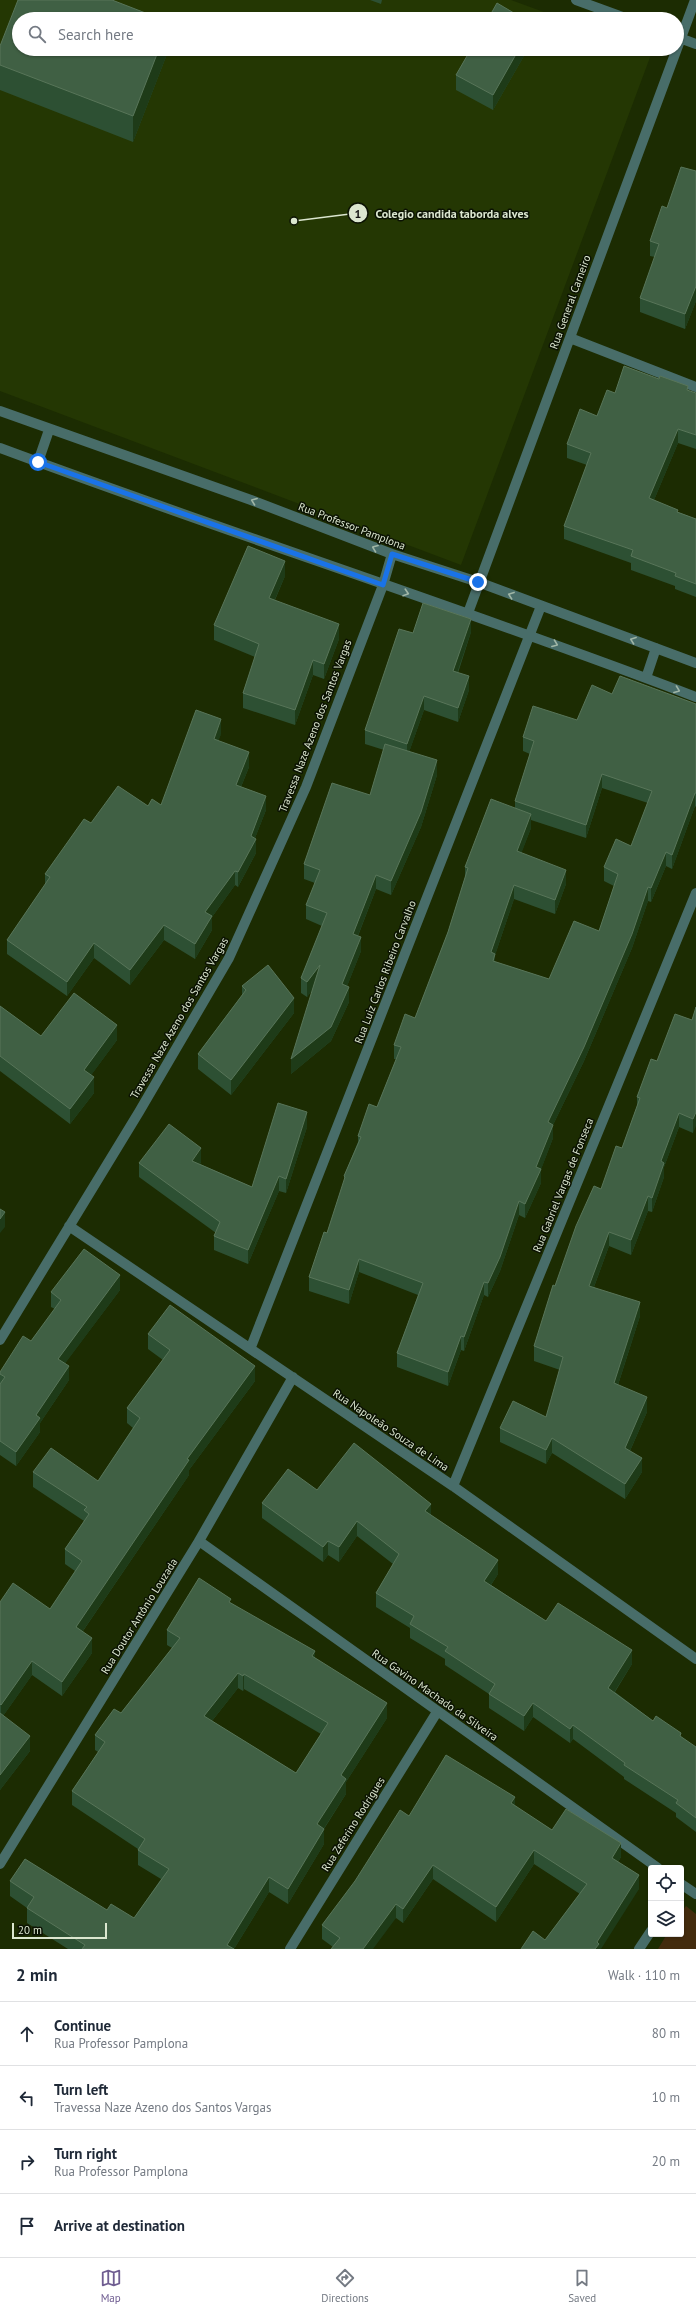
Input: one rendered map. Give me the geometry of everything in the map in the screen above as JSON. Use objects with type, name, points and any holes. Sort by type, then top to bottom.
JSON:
[{"type":"street","points":[[576,0],[609,12]]},
{"type":"street","name":"Rua General Carneiro","points":[[684,26],[695,0]]},
{"type":"street","points":[[684,40],[696,44]]},
{"type":"street","name":"Rua General Carneiro","points":[[468,613],[478,582],[570,338],[672,56]]},
{"type":"street","points":[[570,338],[696,387]]},
{"type":"street","name":"Rua Professor Pamplona","points":[[0,411],[49,430],[250,500],[392,554],[478,582],[696,663]]},
{"type":"street","points":[[38,462],[49,430]]},
{"type":"street","points":[[0,448],[383,585],[531,634],[696,697]]},
{"type":"street","name":"Travessa Naze Azeno dos Santos Vargas","points":[[0,1340],[139,1112],[229,958],[306,787],[383,585],[392,554]]},
{"type":"street","name":"Rua Luiz Carlos Ribeiro Carvalho","points":[[250,1347],[541,606]]},
{"type":"street","points":[[646,678],[656,648]]},
{"type":"street","name":"Rua Gabriel Vargas de Fonseca","points":[[453,1486],[696,893]]},
{"type":"street","name":"Rua Napoleão Souza de Lima","points":[[69,1226],[250,1347],[453,1486],[696,1659]]},
{"type":"street","name":"Rua Doutor Antônio Louzada","points":[[0,1864],[199,1541],[294,1377]]},
{"type":"street","name":"Rua Gavino Machado da Silveira","points":[[199,1541],[654,1865]]},
{"type":"street","name":"Rua Zeferino Rodrigues","points":[[290,1949],[437,1712]]},
{"type":"street","points":[[684,1887],[696,1894]]},
{"type":"street","points":[[639,1949],[648,1936]]},
{"type":"shaded area","points":[[0,0],[511,0],[544,12],[12,12],[12,56],[651,56],[461,565],[0,391]]},
{"type":"shaded area","points":[[686,1906],[696,1914],[696,1949],[658,1949],[665,1937],[684,1937],[684,1909]]},
{"type":"building","points":[[18,0],[112,0],[143,12],[13,12]]},
{"type":"building","points":[[497,3],[512,12],[492,12]]},
{"type":"building","points":[[12,15],[12,56],[156,56],[133,116],[0,65],[0,46]]},
{"type":"building","points":[[467,56],[515,56],[493,95],[456,75]]},
{"type":"building","points":[[681,167],[696,171],[696,286],[685,314],[640,298],[659,244],[650,241],[662,206],[667,208]]},
{"type":"building","points":[[624,366],[659,379],[660,376],[688,386],[687,390],[696,393],[696,435],[678,429],[649,498],[678,510],[677,512],[696,519],[696,584],[675,576],[676,573],[631,556],[633,550],[564,526],[591,453],[567,444],[580,409],[597,416],[607,390],[615,393]]},
{"type":"building","points":[[248,546],[285,561],[269,598],[339,624],[324,664],[313,660],[295,710],[243,693],[259,644],[214,625]]},
{"type":"building","points":[[423,603],[471,619],[453,671],[469,676],[458,708],[424,696],[407,744],[365,730],[399,629],[413,633]]},
{"type":"building","points":[[620,676],[696,704],[696,793],[672,855],[666,852],[651,888],[648,887],[632,934],[584,1047],[548,1122],[553,1125],[536,1167],[541,1169],[525,1204],[519,1201],[500,1257],[488,1283],[484,1282],[464,1337],[461,1336],[448,1372],[397,1353],[423,1283],[359,1259],[349,1290],[309,1277],[324,1232],[327,1233],[345,1177],[344,1176],[361,1137],[358,1136],[369,1104],[377,1107],[401,1047],[394,1045],[405,1014],[415,1018],[448,932],[468,868],[465,867],[491,799],[531,814],[517,851],[566,870],[555,900],[514,885],[491,952],[495,954],[493,961],[549,979],[574,921],[599,931],[618,874],[604,867],[616,839],[631,846],[652,791],[602,774],[586,825],[515,801],[534,741],[523,737],[533,706],[577,720],[592,685],[612,694]]},
{"type":"building","points":[[196,710],[221,719],[214,739],[249,752],[236,785],[266,796],[251,836],[256,839],[238,872],[235,871],[205,912],[212,916],[195,944],[164,925],[130,970],[94,943],[67,982],[7,940],[50,877],[45,874],[84,819],[91,823],[118,786],[148,806],[152,799],[161,805]]},
{"type":"building","points":[[385,744],[437,760],[421,812],[391,881],[376,875],[353,934],[361,937],[342,984],[349,987],[331,1027],[291,1059],[320,965],[307,982],[301,978],[327,913],[306,905],[320,870],[304,864],[332,783],[370,795]]},
{"type":"building","points":[[268,965],[294,998],[231,1080],[198,1054],[246,990],[242,986]]},
{"type":"building","points":[[74,993],[117,1025],[84,1070],[94,1077],[70,1109],[0,1056],[0,1006],[41,1036]]},
{"type":"building","points":[[696,1007],[696,1112],[693,1119],[679,1113],[661,1161],[664,1163],[652,1198],[648,1196],[631,1240],[609,1232],[589,1286],[640,1302],[614,1383],[647,1397],[625,1448],[642,1458],[625,1484],[552,1438],[546,1450],[500,1428],[513,1401],[546,1417],[563,1357],[534,1346],[553,1285],[555,1286],[576,1226],[594,1186],[601,1189],[616,1146],[622,1148],[640,1098],[637,1097],[651,1059],[657,1061],[675,1014],[692,1020]]},
{"type":"building","points":[[278,1103],[307,1112],[286,1179],[279,1176],[248,1250],[214,1236],[220,1222],[139,1163],[169,1124],[201,1148],[192,1161],[252,1187]]},
{"type":"building","points":[[0,1209],[5,1212],[0,1219]]},
{"type":"building","points":[[84,1249],[120,1275],[58,1359],[69,1366],[36,1415],[40,1418],[16,1452],[0,1441],[0,1384],[5,1377],[0,1374],[0,1372],[23,1336],[31,1341],[61,1300],[51,1292]]},
{"type":"building","points":[[170,1305],[255,1366],[187,1459],[189,1460],[76,1627],[92,1638],[62,1682],[32,1661],[1,1705],[0,1602],[13,1583],[50,1609],[82,1561],[65,1549],[89,1514],[84,1510],[87,1507],[33,1472],[51,1448],[98,1481],[140,1418],[127,1408],[170,1350],[148,1334]]},
{"type":"building","points":[[354,1443],[431,1504],[425,1511],[498,1560],[484,1581],[546,1621],[558,1603],[632,1650],[608,1688],[653,1721],[656,1716],[681,1733],[680,1736],[696,1747],[696,1818],[676,1803],[678,1800],[624,1765],[625,1763],[573,1725],[570,1729],[533,1703],[524,1716],[489,1694],[495,1684],[445,1651],[448,1647],[410,1624],[414,1616],[376,1593],[399,1554],[357,1521],[339,1547],[328,1541],[323,1547],[262,1503],[288,1469],[317,1490]]},
{"type":"building","points":[[199,1578],[231,1599],[229,1602],[315,1651],[312,1656],[387,1703],[341,1775],[346,1779],[317,1824],[324,1829],[288,1889],[269,1877],[227,1945],[234,1949],[82,1949],[85,1945],[27,1908],[34,1897],[10,1881],[25,1859],[107,1910],[111,1904],[134,1918],[169,1869],[138,1850],[145,1839],[72,1791],[105,1742],[95,1735],[114,1709],[121,1713],[180,1638],[167,1630]],"holes":[[[238,1673],[243,1676],[244,1674],[328,1723],[296,1773],[204,1716]]]},
{"type":"building","points":[[0,1713],[30,1736],[0,1775]]},
{"type":"building","points":[[446,1755],[515,1797],[511,1803],[552,1830],[566,1809],[621,1843],[612,1858],[639,1875],[597,1942],[599,1944],[595,1949],[521,1949],[533,1931],[545,1940],[587,1884],[534,1850],[496,1907],[433,1865],[403,1909],[396,1904],[363,1949],[331,1949],[340,1938],[322,1925],[355,1881],[400,1810],[409,1816]]},
{"type":"place","name":"Colegio candida taborda alves","points":[[294,221]]},
{"type":"route","points":[[38,462],[383,585],[392,554],[478,582]]}]
